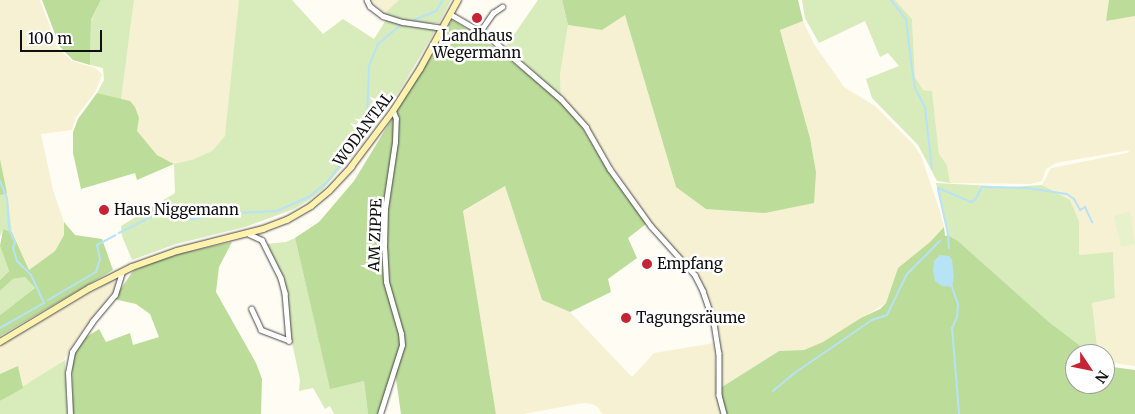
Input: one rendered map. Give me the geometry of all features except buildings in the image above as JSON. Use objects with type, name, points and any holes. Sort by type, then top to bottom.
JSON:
[{"type":"main road","name":"WODANTAL","points":[[0,342],[122,271],[177,251],[249,234],[298,214],[329,191],[351,167],[393,111],[458,0]]},
{"type":"street","points":[[367,0],[370,6],[383,16],[403,22],[443,28]]},
{"type":"street","points":[[480,30],[493,13],[502,7]]},
{"type":"street","points":[[450,14],[480,30],[544,83],[577,116],[651,226],[695,275],[703,291],[714,323],[719,352],[719,395],[724,414]]},
{"type":"street","name":"AM ZIPPE","points":[[380,414],[402,346],[386,282],[384,249],[386,209],[395,142],[396,119],[393,111]]},
{"type":"street","points":[[249,234],[262,240],[281,278],[285,293],[289,341],[261,330],[251,309]]},
{"type":"street","points":[[70,414],[68,373],[72,352],[92,322],[115,295],[122,271]]},
{"type":"shaded area","points":[[0,0],[40,0],[58,48],[72,61],[95,68],[102,74],[96,91],[76,117],[72,130],[41,134],[53,190],[64,222],[64,235],[55,251],[29,270],[10,226],[0,159]]},
{"type":"shaded area","points":[[134,0],[239,0],[231,94],[225,136],[212,151],[192,161],[174,164],[157,155],[136,131],[139,118],[121,100]]},
{"type":"shaded area","points":[[370,0],[399,0],[385,14]]},
{"type":"shaded area","points":[[895,0],[1109,0],[1106,21],[1135,16],[1135,366],[1115,363],[1115,344],[1097,344],[1092,303],[1115,297],[1113,253],[1079,255],[1079,221],[1070,200],[1042,185],[1051,168],[1127,153],[1130,150],[1056,163],[1046,169],[1042,181],[1031,184],[950,183],[947,165],[939,154],[932,91],[923,90],[915,77],[912,19]]},
{"type":"shaded area","points":[[625,14],[676,187],[816,172],[810,138],[780,30],[803,21],[814,44],[844,87],[875,106],[914,145],[921,156],[940,211],[944,227],[930,242],[898,268],[886,303],[823,343],[804,350],[779,351],[722,387],[720,334],[713,307],[698,275],[656,231],[586,125],[561,97],[560,75],[568,25],[602,30]]},
{"type":"shaded area","points":[[505,186],[542,300],[570,312],[632,377],[654,353],[714,343],[717,399],[721,414],[602,414],[598,407],[584,403],[523,414],[496,414],[463,212]]},
{"type":"shaded area","points":[[113,280],[117,284],[116,288],[78,337],[64,360],[23,388],[18,367],[0,375],[0,346]]},
{"type":"green space","points":[[42,0],[101,0],[91,20],[90,65],[73,60],[60,47]]},
{"type":"green space","points":[[101,0],[134,0],[121,100],[97,93],[104,80],[103,68],[90,65],[91,21]]},
{"type":"green space","points":[[239,0],[292,0],[323,34],[343,19],[374,39],[386,20],[406,26],[434,28],[435,31],[400,90],[363,143],[323,189],[309,200],[294,209],[245,227],[176,244],[132,260],[122,236],[121,226],[175,193],[174,164],[192,160],[212,151],[225,136]]},
{"type":"green space","points":[[399,0],[451,0],[439,23],[427,23],[392,18],[384,14]]},
{"type":"green space","points":[[538,0],[562,0],[568,25],[560,75],[561,97],[506,46]]},
{"type":"green space","points":[[562,0],[798,0],[803,21],[780,30],[810,138],[816,172],[814,203],[765,213],[706,209],[676,187],[625,15],[602,30],[568,25]]},
{"type":"green space","points":[[802,0],[895,0],[912,19],[915,77],[923,90],[932,91],[939,154],[947,165],[950,183],[937,181],[918,145],[872,98],[866,79],[899,66],[888,53],[880,57],[865,21],[819,43],[805,18]]},
{"type":"green space","points":[[1109,0],[1135,0],[1135,16],[1106,21]]},
{"type":"green space","points":[[452,20],[478,35],[560,100],[576,117],[598,154],[646,224],[628,238],[637,258],[608,279],[611,292],[570,312],[542,300],[505,186],[463,211],[496,414],[401,414],[395,372],[378,414],[368,414],[364,381],[330,389],[295,238],[319,222],[354,181]]},
{"type":"green space","points":[[97,93],[130,101],[135,107],[139,118],[137,131],[157,155],[174,164],[137,180],[135,173],[81,189],[73,153],[73,132],[78,119]]},
{"type":"green space","points":[[0,159],[7,193],[1,195],[0,194]]},
{"type":"green space","points":[[936,183],[1011,187],[1042,185],[1070,200],[1079,221],[1079,255],[1113,252],[1115,298],[1092,303],[1097,344],[1078,344],[1049,322],[958,241],[948,235]]},
{"type":"green space","points":[[7,193],[12,232],[3,229],[0,237],[0,194]]},
{"type":"green space","points":[[1130,211],[1135,244],[1121,247],[1114,216]]},
{"type":"green space","points":[[64,222],[75,235],[102,239],[113,270],[0,336],[0,315],[35,288],[25,277],[13,279],[0,291],[0,280],[9,271],[0,246],[3,229],[12,232],[29,270],[55,251],[64,235]]},
{"type":"green space","points":[[944,227],[945,236],[948,235],[958,241],[1049,322],[1078,344],[1065,344],[1065,394],[1115,394],[1115,367],[1135,370],[1135,414],[725,414],[722,387],[779,351],[804,350],[823,342],[861,318],[880,309],[886,303],[898,268],[930,242]]},
{"type":"green space","points":[[295,238],[330,388],[364,381],[368,414],[334,414],[330,406],[325,409],[313,388],[299,391],[300,380],[291,338],[287,292],[266,244],[286,242]]},
{"type":"green space","points":[[232,242],[219,267],[216,292],[256,363],[262,379],[261,414],[73,414],[72,358],[85,338],[99,329],[106,342],[130,333],[133,345],[159,337],[150,314],[136,304],[114,299],[133,271],[165,257]]},
{"type":"green space","points":[[0,246],[9,271],[0,280]]},
{"type":"green space","points":[[25,277],[35,288],[0,315],[0,291],[13,279]]},
{"type":"green space","points":[[65,360],[67,414],[0,414],[0,401]]},
{"type":"green space","points":[[18,366],[23,388],[0,401],[0,374]]},
{"type":"water","points":[[940,255],[949,256],[952,260],[954,277],[952,287],[942,286],[935,281],[934,261]]},
{"type":"waterway","points":[[414,20],[436,11],[443,0]]},
{"type":"waterway","points":[[891,0],[906,19],[915,88],[925,108],[932,169]]},
{"type":"waterway","points":[[119,233],[157,214],[193,219],[218,214],[277,211],[309,197],[327,182],[352,150],[367,120],[369,66],[378,44],[401,25]]},
{"type":"waterway","points":[[0,181],[7,198],[9,230],[15,242],[13,248],[17,261],[31,275],[44,303],[0,328]]},
{"type":"waterway","points":[[938,188],[971,202],[975,200],[982,187],[1028,188],[1067,194],[1074,199],[1080,210],[1085,207],[1092,222]]},
{"type":"waterway","points":[[938,189],[948,234],[949,248]]},
{"type":"waterway","points":[[48,300],[96,272],[100,259],[97,245],[116,235]]},
{"type":"waterway","points":[[773,391],[796,372],[872,320],[887,315],[907,274],[940,241]]},
{"type":"waterway","points":[[952,287],[958,304],[957,317],[952,328],[959,414]]},
{"type":"place","name":"Landhaus Wegermann","points":[[477,18]]},
{"type":"place","name":"Haus Niggemann","points":[[104,210]]},
{"type":"place","name":"Empfang","points":[[647,264]]},
{"type":"place","name":"Tagungsräume","points":[[626,318]]}]
